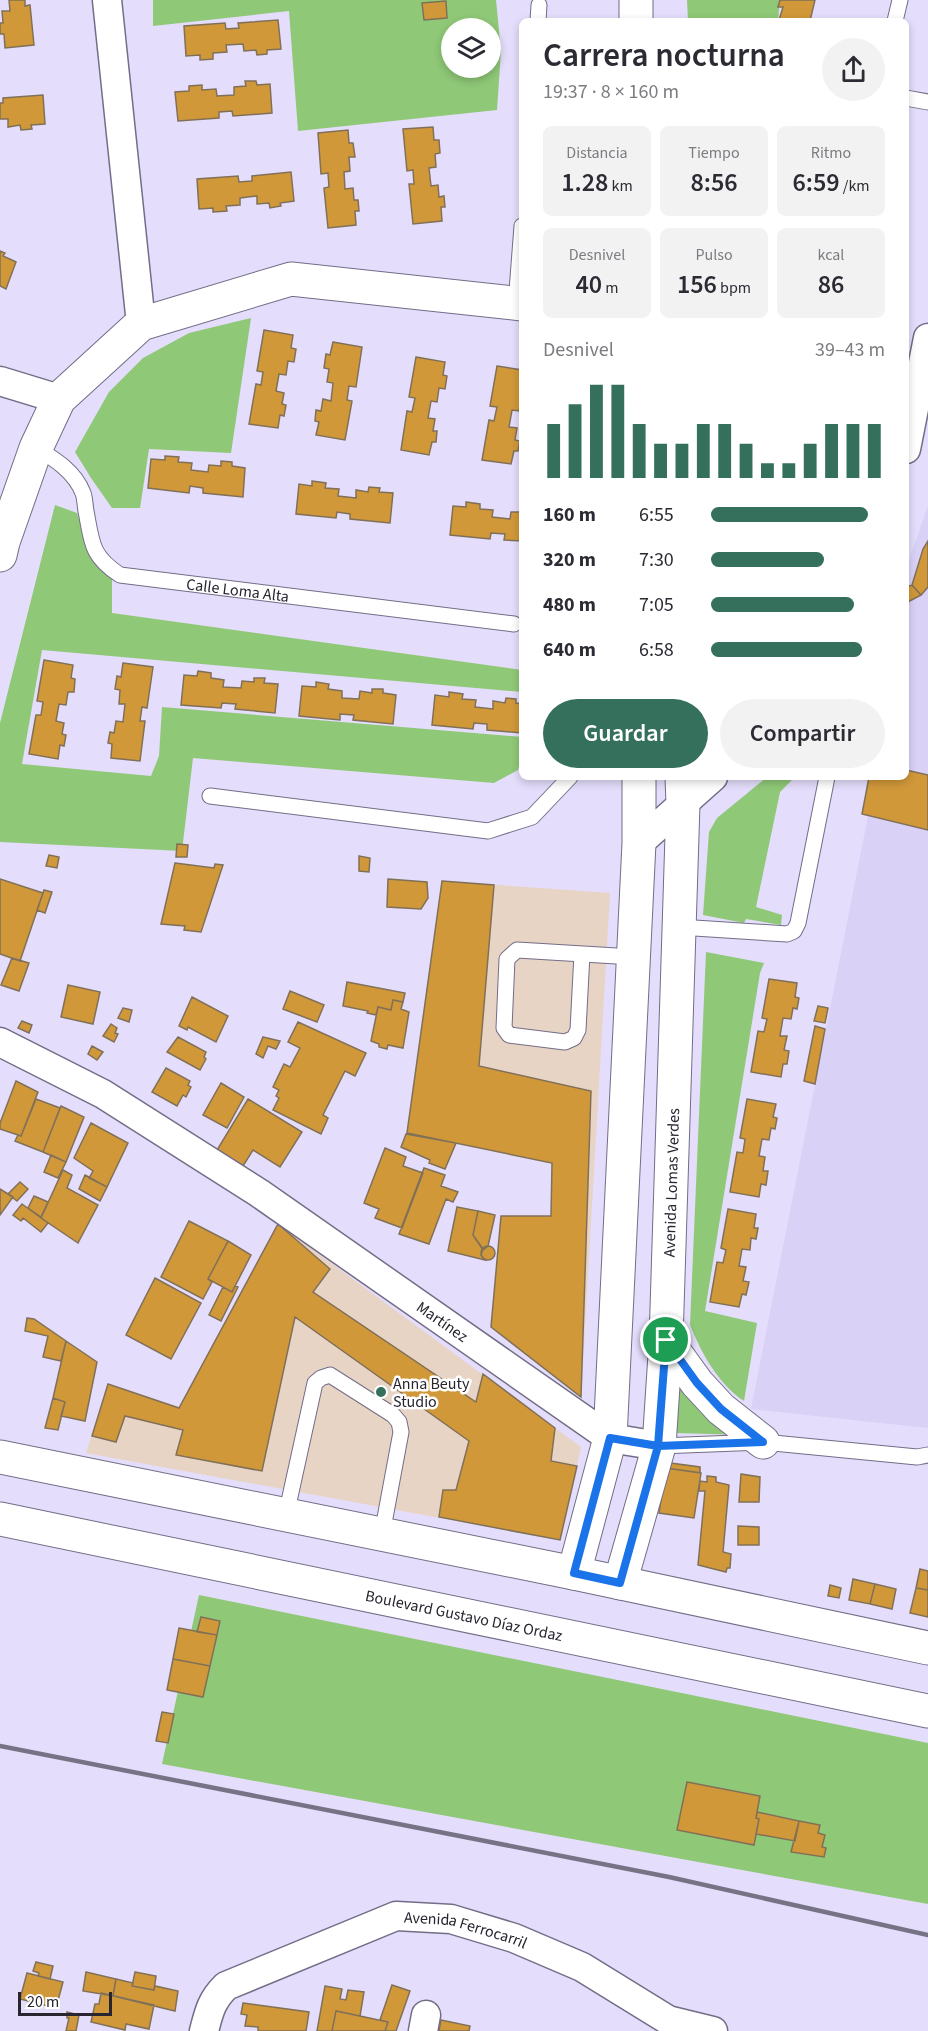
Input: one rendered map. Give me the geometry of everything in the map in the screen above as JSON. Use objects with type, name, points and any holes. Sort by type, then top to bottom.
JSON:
[{"type":"street","points":[[107,0],[141,324]]},
{"type":"street","points":[[636,0],[636,18]]},
{"type":"street","points":[[0,555],[36,448],[59,399],[141,324],[291,279],[519,304]]},
{"type":"street","points":[[909,434],[928,338]]},
{"type":"street","points":[[0,381],[59,399]]},
{"type":"street","points":[[574,1573],[610,1438],[639,843],[639,780]]},
{"type":"street","points":[[639,843],[682,790],[706,780]]},
{"type":"street","name":"Avenida Lomas Verdes","points":[[620,1583],[658,1446],[666,1340],[682,790]]},
{"type":"street","name":"Martínez","points":[[0,1042],[103,1094],[259,1193],[610,1438],[658,1446]]},
{"type":"street","points":[[666,1340],[697,1383],[721,1409],[763,1442]]},
{"type":"street","points":[[0,1457],[574,1573],[928,1648]]},
{"type":"street","name":"Boulevard Gustavo Díaz Ordaz","points":[[0,1519],[928,1711]]},
{"type":"street","name":"Avenida Ferrocarril","points":[[204,2031],[215,1997],[226,1986],[396,1916],[452,1919],[514,1938],[582,1967],[668,2026],[713,2031]]},
{"type":"lane","points":[[896,18],[900,0]]},
{"type":"lane","points":[[538,18],[539,5]]},
{"type":"lane","points":[[909,99],[928,102]]},
{"type":"lane","name":"Calle Loma Alta","points":[[36,448],[53,458],[74,478],[83,493],[95,553],[104,565],[120,574],[514,624]]},
{"type":"lane","points":[[210,796],[488,831],[532,817],[567,780]]},
{"type":"lane","points":[[679,927],[787,934],[794,931],[798,923],[826,780]]},
{"type":"lane","points":[[582,954],[578,1030],[574,1038],[565,1042],[509,1035],[504,1028],[507,959],[512,953],[517,950],[633,957]]},
{"type":"lane","points":[[286,1515],[315,1383],[330,1375],[393,1415],[399,1422],[401,1432],[382,1534]]},
{"type":"lane","name":"Martínez","points":[[658,1446],[763,1442],[917,1457],[928,1455]]},
{"type":"shaded area","points":[[928,506],[928,1428],[751,1409],[871,801],[902,780],[909,780],[909,560]]},
{"type":"shaded area","points":[[442,881],[610,893],[581,1397],[491,1327],[551,1216],[552,1164],[407,1133]]},
{"type":"shaded area","points":[[278,1224],[581,1447],[560,1540],[86,1453],[108,1384],[179,1407]]},
{"type":"green space","points":[[153,0],[496,0],[498,18],[441,18],[441,78],[499,78],[497,110],[298,131],[289,11],[153,26]]},
{"type":"green space","points":[[687,0],[780,0],[778,18],[688,18]]},
{"type":"green space","points":[[251,318],[231,453],[149,449],[140,508],[112,508],[75,452],[109,392],[143,358],[189,333]]},
{"type":"green space","points":[[55,505],[77,513],[88,547],[112,570],[112,613],[519,670],[519,692],[42,650],[22,764],[151,776],[159,756],[162,707],[519,737],[518,770],[494,783],[193,758],[182,851],[0,842],[0,723]]},
{"type":"green space","points":[[763,780],[792,780],[780,792],[756,907],[782,915],[781,925],[746,919],[744,923],[703,915],[709,832],[717,818]]},
{"type":"green space","points":[[706,952],[764,963],[760,973],[705,1311],[757,1323],[744,1401],[718,1377],[699,1346],[690,1325]]},
{"type":"green space","points":[[679,1379],[745,1435],[674,1433]]},
{"type":"green space","points":[[199,1595],[928,1743],[928,1904],[162,1764]]},
{"type":"building","points":[[9,0],[25,0],[25,6],[30,5],[34,45],[5,48],[4,34],[0,34],[0,23],[3,23],[2,11],[10,11]]},
{"type":"building","points":[[780,0],[815,0],[811,18],[780,18],[783,7],[778,7]]},
{"type":"building","points":[[446,1],[447,18],[424,20],[422,3]]},
{"type":"building","points":[[278,20],[281,49],[267,50],[267,54],[257,55],[256,50],[244,51],[243,44],[226,45],[227,52],[213,53],[213,59],[200,60],[200,55],[186,56],[184,26],[225,23],[226,29],[239,28],[238,23]]},
{"type":"building","points":[[245,81],[256,81],[257,85],[270,84],[272,113],[233,116],[232,111],[219,112],[219,118],[178,121],[175,92],[189,91],[189,86],[202,85],[202,90],[216,89],[217,96],[234,95],[234,87],[246,86]]},
{"type":"building","points":[[43,95],[45,124],[31,125],[32,129],[21,130],[20,125],[8,127],[8,119],[0,119],[0,103],[3,103],[3,98]]},
{"type":"building","points":[[433,127],[434,140],[439,140],[440,153],[435,154],[436,167],[429,168],[431,186],[438,185],[439,197],[444,196],[445,207],[441,207],[442,221],[413,224],[409,184],[414,184],[413,170],[407,171],[403,129]]},
{"type":"building","points":[[348,130],[349,143],[353,143],[355,157],[349,157],[350,171],[344,172],[345,189],[353,188],[354,200],[358,200],[359,211],[355,211],[356,225],[328,228],[324,188],[329,187],[328,173],[321,174],[318,133]]},
{"type":"building","points":[[291,172],[294,201],[280,203],[281,206],[270,208],[269,203],[257,204],[257,196],[240,198],[240,205],[226,206],[227,211],[213,212],[213,208],[199,209],[197,179],[238,176],[239,182],[252,181],[252,176]]},
{"type":"building","points":[[0,251],[5,253],[3,256],[16,262],[6,289],[0,286]]},
{"type":"building","points":[[264,330],[293,335],[291,348],[296,349],[294,362],[288,361],[286,375],[279,374],[276,391],[284,393],[282,404],[286,405],[284,416],[280,415],[278,428],[249,424],[256,384],[261,385],[263,372],[257,371]]},
{"type":"building","points":[[333,342],[362,347],[356,387],[349,386],[347,400],[352,401],[345,440],[316,435],[319,422],[315,421],[316,410],[321,411],[323,399],[331,401],[333,383],[327,382],[329,369],[324,368],[326,354],[330,355]]},
{"type":"building","points":[[416,357],[445,362],[443,375],[447,376],[445,389],[439,388],[437,402],[431,401],[428,418],[435,419],[433,431],[437,431],[436,442],[432,442],[429,455],[401,450],[407,411],[412,412],[415,398],[409,397]]},
{"type":"building","points":[[497,366],[519,370],[519,411],[512,410],[509,427],[517,428],[515,440],[519,441],[519,446],[518,451],[514,451],[511,464],[482,460],[489,420],[494,421],[497,407],[490,406]]},
{"type":"building","points":[[165,456],[179,457],[178,462],[192,463],[191,470],[208,472],[209,465],[221,466],[221,461],[232,462],[232,466],[245,468],[243,497],[203,493],[203,488],[190,486],[189,493],[148,488],[151,459],[165,460]]},
{"type":"building","points":[[312,481],[326,483],[325,488],[339,489],[338,496],[356,498],[356,490],[368,492],[369,487],[380,488],[379,492],[393,493],[390,523],[350,519],[350,514],[337,512],[336,518],[296,514],[299,484],[312,486]]},
{"type":"building","points":[[466,502],[480,504],[480,509],[493,510],[492,517],[510,519],[511,512],[519,512],[519,541],[504,540],[505,534],[491,533],[490,539],[450,535],[453,506],[466,507]]},
{"type":"building","points":[[928,541],[928,587],[921,595],[912,585],[923,549]]},
{"type":"building","points":[[912,585],[921,595],[909,601],[909,586]]},
{"type":"building","points":[[44,660],[73,665],[71,678],[75,679],[74,692],[68,692],[66,705],[59,704],[56,721],[64,723],[62,734],[66,735],[64,746],[60,745],[58,759],[29,754],[36,715],[41,715],[43,702],[37,701]]},
{"type":"building","points":[[123,663],[153,667],[147,708],[142,707],[140,721],[145,721],[140,761],[111,758],[112,744],[108,743],[110,732],[114,733],[116,721],[123,722],[125,704],[119,704],[120,690],[115,689],[117,676],[121,677]]},
{"type":"building","points":[[198,671],[211,673],[211,678],[224,680],[223,687],[241,688],[242,681],[254,682],[254,678],[265,678],[264,683],[278,684],[275,713],[235,709],[236,704],[222,703],[221,708],[181,705],[184,675],[197,676]]},
{"type":"building","points":[[316,682],[329,684],[328,689],[342,691],[342,698],[359,699],[360,691],[372,693],[372,689],[383,689],[383,693],[396,695],[393,724],[353,720],[354,715],[340,714],[340,720],[299,716],[302,686],[316,687]]},
{"type":"building","points":[[449,692],[463,694],[462,699],[476,700],[475,707],[493,709],[493,701],[505,703],[506,698],[516,699],[516,703],[519,704],[519,733],[487,730],[487,724],[474,723],[473,729],[432,725],[435,695],[449,697]]},
{"type":"building","points":[[909,771],[928,775],[928,830],[862,814],[868,780],[909,780]]},
{"type":"building","points":[[177,844],[188,845],[187,857],[176,857]]},
{"type":"building","points":[[49,855],[59,857],[57,868],[46,866]]},
{"type":"building","points":[[359,856],[370,858],[369,872],[359,871]]},
{"type":"building","points":[[175,863],[214,868],[215,864],[223,865],[201,932],[184,930],[185,926],[161,924]]},
{"type":"building","points":[[0,879],[43,893],[20,961],[0,954]]},
{"type":"building","points":[[388,879],[427,882],[428,898],[421,909],[387,907]]},
{"type":"building","points":[[442,881],[494,885],[479,1066],[591,1091],[581,1397],[491,1327],[501,1216],[551,1216],[552,1163],[407,1133]]},
{"type":"building","points":[[44,890],[52,892],[45,913],[37,910]]},
{"type":"building","points":[[12,958],[29,963],[19,991],[1,985]]},
{"type":"building","points":[[769,979],[797,983],[795,997],[799,998],[797,1009],[793,1008],[791,1019],[783,1018],[780,1036],[787,1036],[784,1050],[789,1051],[787,1064],[783,1064],[781,1077],[751,1072],[758,1031],[764,1032],[767,1019],[762,1018]]},
{"type":"building","points":[[347,982],[405,993],[403,1002],[393,1000],[391,1010],[378,1007],[376,1015],[343,1006]]},
{"type":"building","points":[[68,985],[100,992],[93,1024],[61,1017]]},
{"type":"building","points":[[290,991],[324,1005],[317,1022],[283,1009]]},
{"type":"building","points":[[192,997],[228,1016],[216,1042],[188,1027],[187,1030],[179,1026]]},
{"type":"building","points":[[393,1000],[403,1002],[401,1009],[409,1012],[403,1048],[388,1045],[387,1049],[371,1041],[378,1007],[391,1010]]},
{"type":"building","points":[[818,1006],[828,1008],[825,1023],[814,1021]]},
{"type":"building","points":[[123,1008],[132,1010],[129,1022],[118,1018]]},
{"type":"building","points":[[22,1021],[32,1025],[29,1033],[18,1028]]},
{"type":"building","points":[[298,1022],[366,1053],[355,1076],[345,1071],[323,1115],[328,1118],[321,1134],[273,1110],[279,1098],[276,1096],[279,1090],[273,1087],[284,1064],[290,1067],[300,1048],[288,1042]]},
{"type":"building","points":[[111,1024],[117,1028],[115,1033],[118,1034],[114,1042],[103,1036]]},
{"type":"building","points":[[815,1026],[825,1029],[815,1084],[804,1081]]},
{"type":"building","points":[[178,1037],[206,1052],[204,1057],[206,1059],[200,1070],[167,1052]]},
{"type":"building","points":[[263,1037],[280,1041],[276,1049],[268,1046],[263,1058],[256,1054]]},
{"type":"building","points":[[92,1046],[103,1052],[97,1060],[88,1054]]},
{"type":"building","points":[[166,1068],[190,1081],[188,1085],[191,1087],[186,1097],[183,1095],[177,1106],[152,1092]]},
{"type":"building","points":[[16,1081],[38,1092],[21,1136],[0,1129],[0,1123]]},
{"type":"building","points":[[221,1083],[244,1097],[227,1128],[203,1115]]},
{"type":"building","points":[[36,1099],[60,1108],[43,1152],[15,1141],[18,1135],[21,1136]]},
{"type":"building","points":[[248,1099],[302,1132],[280,1167],[253,1150],[243,1166],[217,1150]]},
{"type":"building","points":[[747,1099],[776,1104],[773,1117],[777,1118],[775,1129],[771,1128],[769,1140],[762,1139],[759,1156],[765,1157],[763,1171],[768,1171],[766,1185],[761,1184],[759,1197],[730,1192],[737,1152],[743,1153],[745,1139],[740,1138]]},
{"type":"building","points":[[61,1106],[84,1117],[66,1162],[43,1152]]},
{"type":"building","points":[[91,1123],[128,1143],[107,1187],[89,1178],[93,1171],[74,1158]]},
{"type":"building","points":[[406,1134],[456,1143],[445,1169],[401,1147]]},
{"type":"building","points":[[385,1148],[406,1157],[403,1166],[423,1173],[402,1228],[375,1218],[379,1209],[364,1203]]},
{"type":"building","points":[[51,1155],[66,1162],[58,1178],[44,1172]]},
{"type":"building","points":[[424,1168],[445,1175],[441,1186],[458,1192],[453,1202],[446,1199],[429,1244],[399,1234]]},
{"type":"building","points":[[63,1170],[72,1175],[67,1188],[98,1205],[78,1243],[41,1218]]},
{"type":"building","points":[[85,1175],[107,1187],[100,1201],[79,1189]]},
{"type":"building","points":[[20,1182],[28,1189],[17,1201],[8,1194]]},
{"type":"building","points":[[0,1189],[13,1197],[0,1215]]},
{"type":"building","points":[[34,1196],[48,1202],[41,1217],[28,1208]]},
{"type":"building","points":[[22,1204],[48,1223],[41,1232],[23,1218],[21,1221],[13,1215]]},
{"type":"building","points":[[457,1207],[478,1211],[473,1235],[483,1249],[481,1255],[485,1260],[448,1251]]},
{"type":"building","points":[[728,1209],[756,1214],[754,1228],[758,1228],[756,1239],[751,1238],[750,1250],[742,1249],[739,1266],[746,1267],[743,1281],[749,1282],[746,1295],[742,1294],[739,1307],[710,1302],[717,1262],[723,1263],[726,1250],[721,1248]]},
{"type":"building","points":[[478,1211],[495,1215],[488,1246],[483,1250],[473,1235]]},
{"type":"building","points":[[189,1221],[228,1241],[208,1279],[212,1282],[203,1299],[161,1277]]},
{"type":"building","points":[[278,1224],[330,1269],[313,1292],[476,1402],[483,1374],[555,1428],[551,1461],[577,1466],[560,1540],[439,1517],[443,1490],[456,1490],[469,1441],[295,1317],[262,1471],[176,1455],[183,1430],[125,1416],[116,1442],[92,1436],[108,1384],[179,1408]]},
{"type":"building","points":[[228,1241],[251,1255],[232,1292],[208,1279]]},
{"type":"building","points":[[488,1246],[493,1248],[495,1253],[493,1258],[488,1260],[483,1258],[481,1253],[483,1248]]},
{"type":"building","points":[[155,1278],[201,1303],[171,1359],[126,1335]]},
{"type":"building","points":[[235,1286],[238,1287],[221,1321],[209,1315],[223,1287],[232,1292]]},
{"type":"building","points":[[27,1318],[34,1319],[66,1341],[61,1361],[43,1357],[48,1336],[25,1331]]},
{"type":"building","points":[[66,1341],[97,1362],[85,1421],[61,1416],[65,1402],[53,1398]]},
{"type":"building","points":[[53,1398],[65,1402],[58,1430],[45,1428]]},
{"type":"building","points":[[663,1462],[700,1467],[700,1473],[666,1468]]},
{"type":"building","points":[[666,1468],[701,1473],[694,1518],[659,1513]]},
{"type":"building","points":[[741,1474],[760,1477],[759,1502],[739,1502]]},
{"type":"building","points":[[707,1476],[716,1477],[716,1482],[729,1485],[723,1552],[731,1554],[730,1568],[727,1568],[726,1572],[698,1565],[705,1491],[699,1491],[700,1481],[707,1482]]},
{"type":"building","points":[[738,1526],[759,1527],[759,1545],[738,1545]]},
{"type":"building","points":[[920,1569],[928,1571],[928,1590],[916,1588]]},
{"type":"building","points":[[853,1579],[875,1584],[870,1604],[849,1600]]},
{"type":"building","points":[[875,1584],[896,1589],[892,1609],[870,1604]]},
{"type":"building","points":[[830,1585],[841,1588],[839,1598],[828,1596]]},
{"type":"building","points":[[916,1588],[928,1590],[928,1617],[910,1613]]},
{"type":"building","points":[[201,1617],[220,1621],[217,1635],[197,1632]]},
{"type":"building","points":[[179,1628],[217,1635],[210,1666],[173,1659]]},
{"type":"building","points":[[173,1659],[210,1666],[203,1697],[167,1690]]},
{"type":"building","points":[[162,1712],[174,1714],[168,1743],[156,1741]]},
{"type":"building","points":[[687,1782],[760,1796],[756,1818],[759,1819],[754,1845],[677,1830]]},
{"type":"building","points":[[757,1812],[799,1821],[795,1841],[756,1834],[759,1819],[756,1818]]},
{"type":"building","points":[[799,1821],[820,1825],[818,1833],[825,1835],[822,1847],[826,1848],[824,1857],[791,1852]]},
{"type":"building","points":[[36,1962],[53,1966],[50,1979],[38,1976],[39,1973],[33,1971]]},
{"type":"building","points":[[86,1972],[116,1979],[113,1996],[83,1991]]},
{"type":"building","points":[[135,1972],[156,1976],[154,1990],[132,1986]]},
{"type":"building","points":[[27,1973],[63,1982],[56,2008],[20,1999]]},
{"type":"building","points":[[116,1979],[133,1983],[132,1986],[154,1990],[155,1986],[178,1991],[175,2011],[113,1996]]},
{"type":"building","points":[[392,1985],[410,1991],[396,2031],[385,2031],[388,2022],[380,2020]]},
{"type":"building","points":[[325,1986],[342,1989],[340,1999],[346,2000],[348,1990],[364,1992],[360,2016],[336,2011],[332,2031],[317,2031]]},
{"type":"building","points":[[101,1993],[154,2005],[149,2029],[126,2024],[125,2030],[91,2022],[95,2004],[99,2004]]},
{"type":"building","points":[[243,2003],[309,2012],[306,2031],[258,2031],[258,2027],[245,2026],[247,2015],[241,2014]]},
{"type":"building","points":[[336,2011],[388,2022],[385,2031],[332,2031]]},
{"type":"building","points":[[67,2012],[79,2015],[76,2031],[66,2031],[69,2018],[67,2018]]},
{"type":"building","points":[[441,2020],[470,2026],[469,2031],[439,2031]]},
{"type":"railway","points":[[0,1746],[669,1877],[928,1935]]},
{"type":"place","name":"Anna Beuty Studio","points":[[381,1392]]},
{"type":"route","points":[[666,1340],[658,1446],[610,1438],[574,1573],[620,1583],[658,1446],[763,1442],[721,1409],[697,1383],[666,1340]]}]
